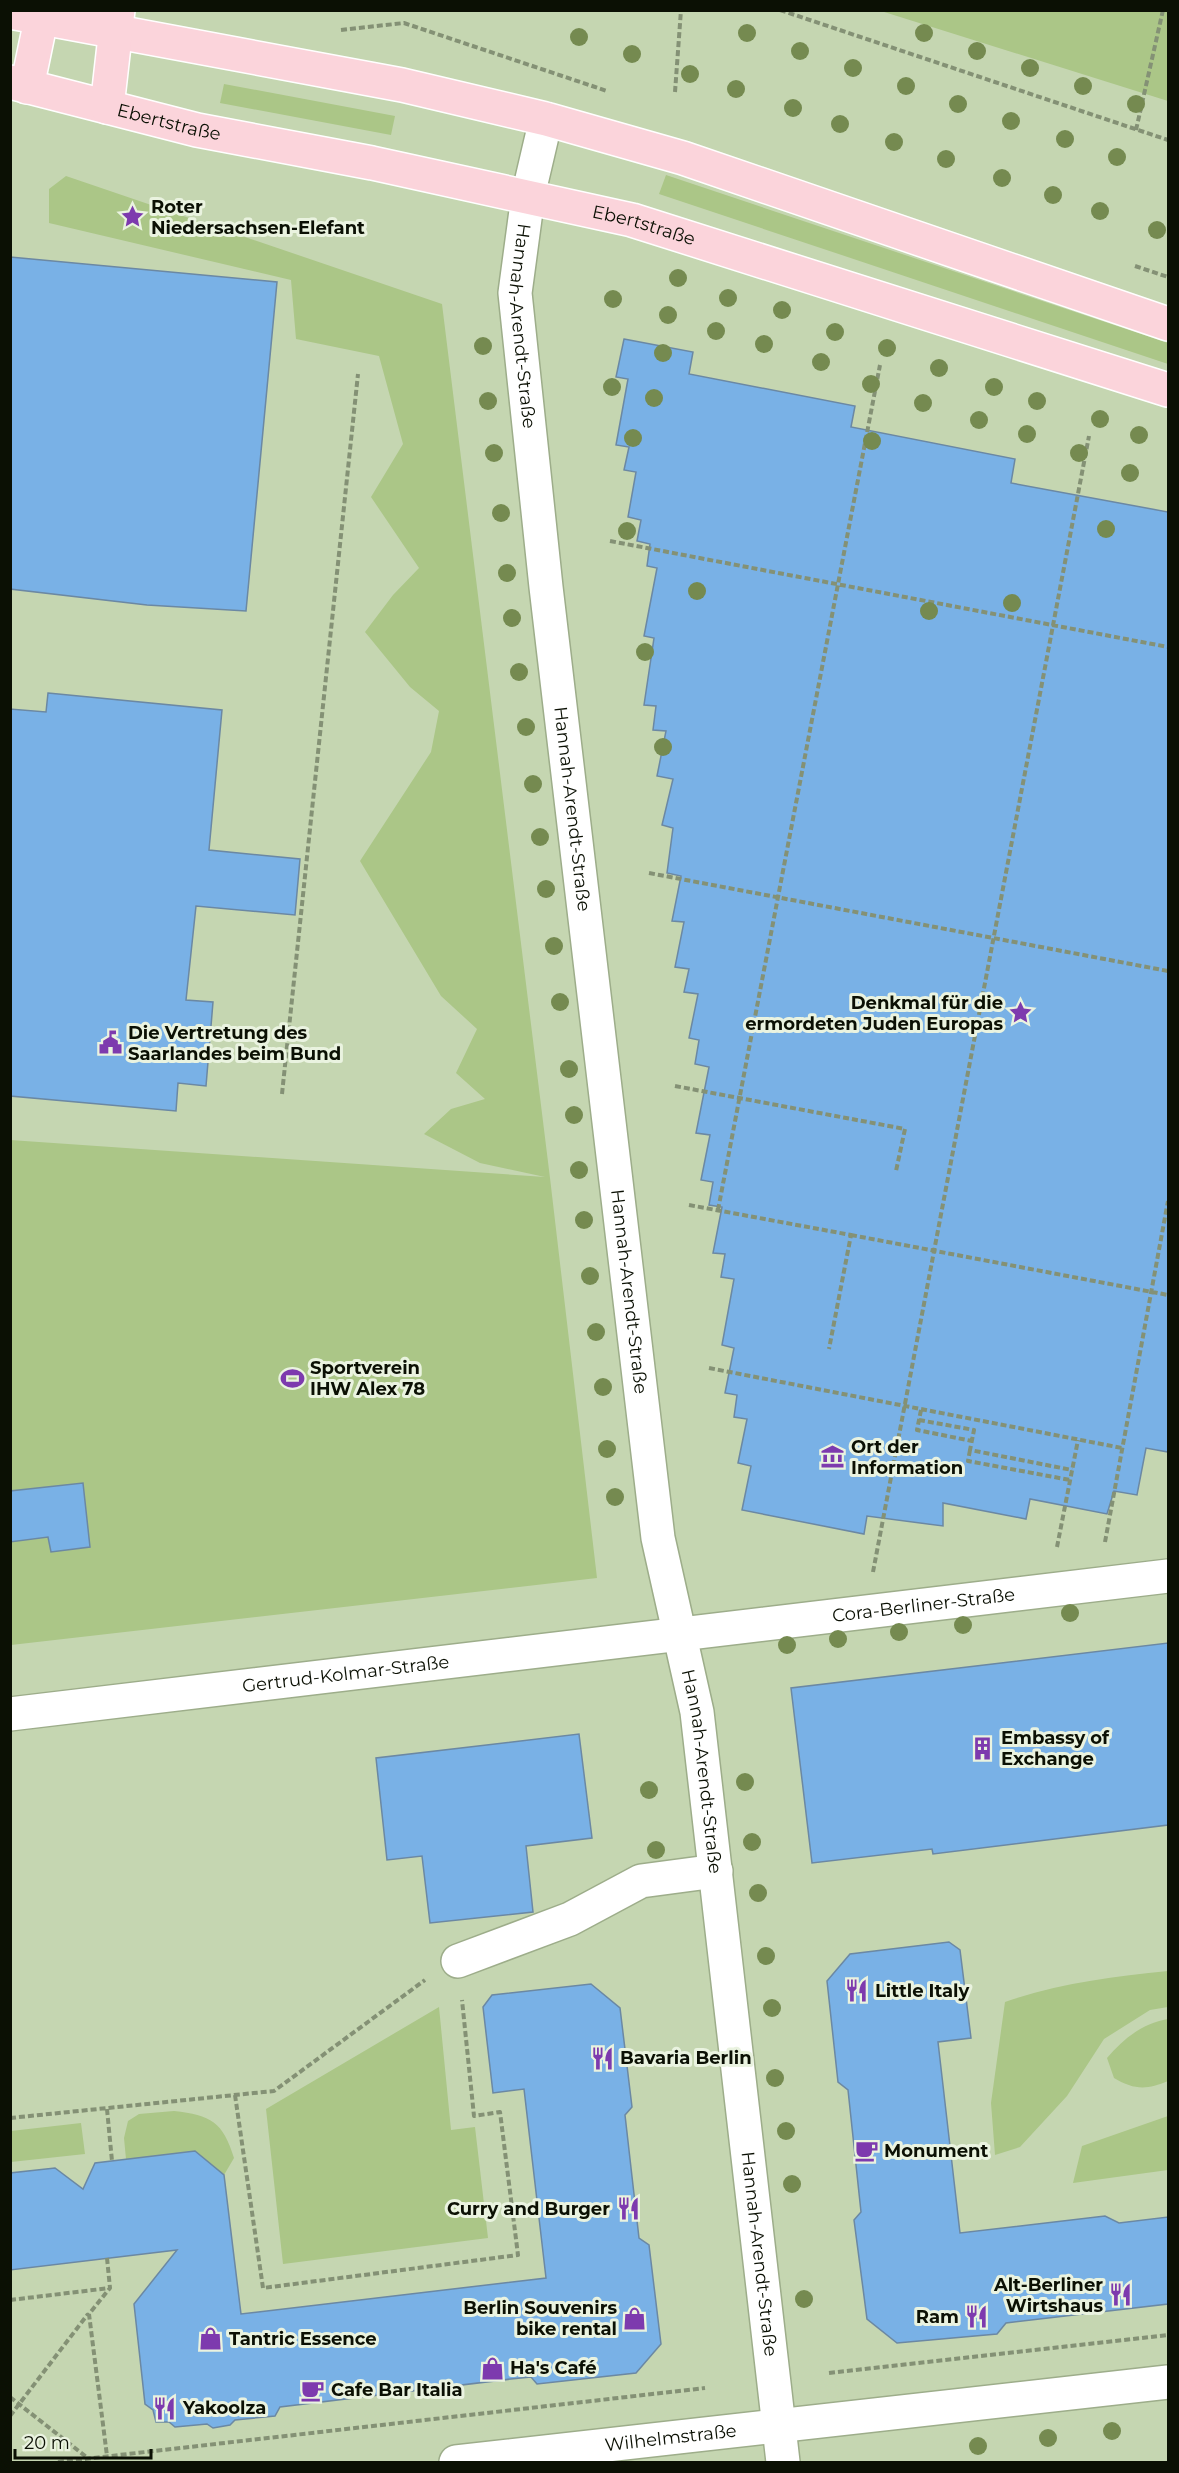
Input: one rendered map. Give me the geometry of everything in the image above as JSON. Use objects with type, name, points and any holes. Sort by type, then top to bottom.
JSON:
[{"type":"main road","points":[[10,12],[117,21],[546,119],[683,158],[1168,324]]},
{"type":"main road","name":"Ebertstraße","points":[[43,14],[19,84],[215,134],[528,196],[650,225],[1168,390]]},
{"type":"main road","name":"Ebertstraße","points":[[107,107],[117,21]]},
{"type":"street","name":"Hannah-Arendt-Straße","points":[[546,119],[528,196],[515,293],[517,317],[549,611],[658,1538],[697,1712],[783,2463]]},
{"type":"street","name":"Cora-Berliner-Straße","points":[[678,1633],[1168,1576]]},
{"type":"street","name":"Gertrud-Kolmar-Straße","points":[[10,1714],[678,1633]]},
{"type":"street","points":[[458,1961],[570,1919],[641,1881],[716,1871]]},
{"type":"street","name":"Wilhelmstraße","points":[[456,2463],[1168,2382]]},
{"type":"path","points":[[675,92],[681,10]]},
{"type":"path","points":[[780,10],[1168,140]]},
{"type":"path","points":[[1136,130],[1163,10]]},
{"type":"path","points":[[718,1210],[880,365]]},
{"type":"path","points":[[282,1094],[358,374]]},
{"type":"path","points":[[865,1611],[1089,436]]},
{"type":"path","points":[[610,541],[1168,647]]},
{"type":"path","points":[[649,873],[1168,970]]},
{"type":"path","points":[[675,1086],[904,1129],[897,1171]]},
{"type":"path","points":[[1098,1584],[1168,1201]]},
{"type":"path","points":[[689,1205],[851,1238],[934,1251],[1168,1295]]},
{"type":"path","points":[[829,1349],[851,1238]]},
{"type":"path","points":[[709,1368],[1122,1448]]},
{"type":"path","points":[[921,1410],[917,1430],[972,1441]]},
{"type":"path","points":[[919,1420],[974,1430],[968,1461],[1070,1480]]},
{"type":"path","points":[[1049,1589],[1078,1440]]},
{"type":"path","points":[[970,1450],[1072,1470]]},
{"type":"path","points":[[10,2118],[274,2091],[436,1972],[458,1961],[474,2116],[500,2112],[518,2255],[263,2289],[235,2095]]},
{"type":"path","points":[[107,2109],[112,2161]]},
{"type":"path","points":[[10,2416],[110,2288],[107,2258]]},
{"type":"path","points":[[10,2300],[110,2288]]},
{"type":"path","points":[[89,2314],[107,2456]]},
{"type":"path","points":[[829,2373],[1168,2335]]},
{"type":"path","points":[[58,2463],[705,2388]]},
{"type":"path","points":[[10,2397],[89,2459]]},
{"type":"green space","points":[[881,11],[1168,11],[1168,101]]},
{"type":"green space","points":[[224,84],[395,116],[391,135],[220,103]]},
{"type":"green space","points":[[666,175],[1168,343],[1168,364],[659,194]]},
{"type":"green space","name":"Sportverein IHW Alex 78","points":[[66,176],[442,304],[597,1578],[11,1645],[10,1140],[545,1177],[480,1163],[424,1134],[451,1109],[485,1099],[456,1073],[477,1029],[441,996],[360,861],[431,752],[439,711],[410,687],[365,632],[393,595],[419,568],[371,497],[403,444],[379,356],[296,339],[291,280],[49,223],[49,189]]},
{"type":"green space","points":[[1168,1971],[1168,2007],[1150,2010],[1104,2039],[1067,2096],[1020,2147],[995,2155],[991,2103],[1005,2002],[1066,1985]]},
{"type":"green space","points":[[439,2007],[451,2130],[475,2127],[488,2238],[283,2264],[266,2109]]},
{"type":"green space","points":[[1168,2019],[1168,2081],[1154,2086],[1134,2087],[1114,2078],[1107,2058],[1113,2051],[1142,2028]]},
{"type":"green space","points":[[174,2111],[206,2118],[220,2128],[234,2158],[224,2175],[126,2159],[124,2138],[128,2121],[139,2114]]},
{"type":"green space","points":[[1168,2116],[1168,2170],[1073,2183],[1082,2146]]},
{"type":"green space","points":[[81,2123],[85,2154],[11,2162],[11,2131]]},
{"type":"building","points":[[10,257],[277,282],[246,611],[147,605],[10,589]]},
{"type":"building","points":[[624,339],[693,352],[689,374],[855,406],[851,427],[1015,459],[1011,483],[1168,512],[1168,1452],[1146,1448],[1137,1495],[1114,1491],[1107,1514],[1030,1499],[1026,1519],[943,1503],[943,1526],[867,1516],[864,1534],[742,1510],[751,1466],[738,1463],[747,1419],[734,1417],[737,1395],[725,1393],[734,1348],[722,1345],[734,1279],[721,1277],[725,1254],[713,1253],[722,1207],[709,1205],[713,1182],[701,1180],[710,1135],[696,1133],[709,1067],[695,1064],[699,1040],[689,1038],[698,994],[684,992],[689,969],[675,967],[684,922],[672,921],[681,876],[667,873],[673,828],[662,825],[673,779],[657,776],[666,731],[653,730],[656,706],[644,705],[654,638],[644,636],[657,568],[647,566],[650,544],[637,541],[641,520],[628,517],[636,472],[624,470],[629,447],[616,445],[628,379],[616,377]]},
{"type":"building","points":[[48,693],[222,710],[209,850],[300,859],[295,915],[196,906],[186,1000],[213,1002],[206,1086],[178,1083],[176,1111],[10,1096],[10,709],[46,712]]},
{"type":"building","points":[[83,1483],[90,1547],[51,1552],[48,1537],[10,1542],[10,1491]]},
{"type":"building","name":"Embassy of Exchange","points":[[1168,1643],[1168,1825],[933,1854],[932,1849],[812,1863],[791,1688]]},
{"type":"building","points":[[579,1734],[592,1838],[526,1846],[533,1912],[430,1923],[422,1856],[387,1860],[376,1758]]},
{"type":"building","points":[[949,1942],[960,1950],[971,2038],[938,2042],[960,2233],[1105,2216],[1119,2223],[1168,2217],[1168,2304],[1006,2323],[997,2334],[897,2343],[867,2319],[854,2220],[861,2212],[848,2090],[838,2082],[827,1981],[850,1954]]},
{"type":"building","points":[[591,1984],[620,2008],[632,2107],[625,2115],[639,2238],[649,2245],[661,2344],[636,2373],[537,2384],[531,2377],[511,2379],[280,2407],[275,2416],[235,2420],[230,2425],[213,2428],[207,2424],[175,2427],[169,2422],[156,2422],[153,2410],[145,2404],[134,2304],[177,2250],[10,2270],[10,2173],[55,2168],[83,2189],[95,2163],[195,2151],[224,2175],[241,2314],[546,2278],[524,2089],[493,2093],[483,2007],[492,1995]]},
{"type":"place","name":"Roter Niedersachsen-Elefant","points":[[133,217]]},
{"type":"place","name":"Denkmal für die ermordeten Juden Europas","points":[[1021,1013]]},
{"type":"place","name":"Die Vertretung des Saarlandes beim Bund","points":[[110,1043]]},
{"type":"place","name":"Sportverein IHW Alex 78","points":[[292,1378]]},
{"type":"place","name":"Ort der Information","points":[[833,1457]]},
{"type":"place","name":"Embassy of Exchange","points":[[983,1748]]},
{"type":"place","name":"Little Italy","points":[[857,1991]]},
{"type":"place","name":"Bavaria Berlin","points":[[602,2058]]},
{"type":"place","name":"Monument","points":[[866,2151]]},
{"type":"place","name":"Curry and Burger","points":[[628,2209]]},
{"type":"place","name":"Alt-Berliner Wirtshaus","points":[[1121,2295]]},
{"type":"place","name":"Ram","points":[[977,2317]]},
{"type":"place","name":"Berlin Souvenirs bike rental","points":[[635,2318]]},
{"type":"place","name":"Tantric Essence","points":[[211,2339]]},
{"type":"place","name":"Ha's Café","points":[[492,2368]]},
{"type":"place","name":"Cafe Bar Italia","points":[[313,2390]]},
{"type":"place","name":"Yakoolza","points":[[165,2408]]}]
